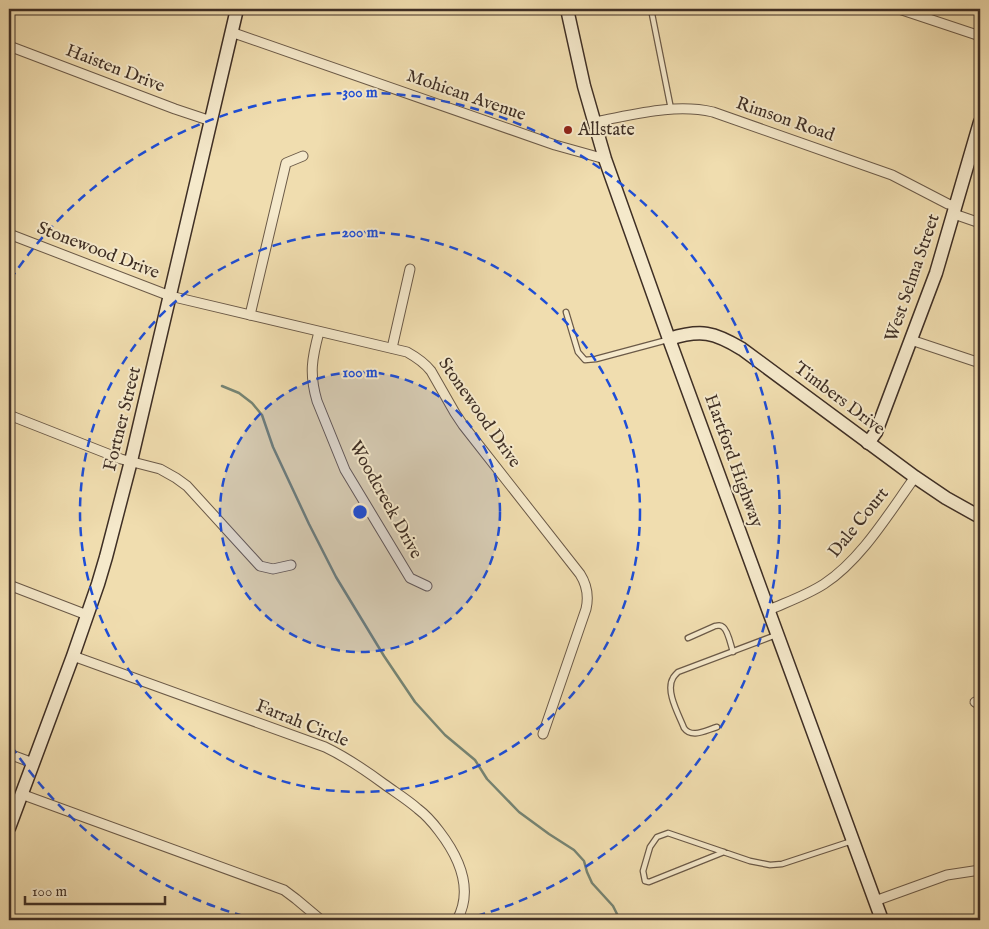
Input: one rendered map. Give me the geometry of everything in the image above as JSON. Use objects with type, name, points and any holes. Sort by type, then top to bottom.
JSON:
[{"type":"street","name":"Fortner Street","points":[[9,828],[73,656],[106,557],[131,461],[237,9]]},
{"type":"street","name":"Hartford Highway","points":[[567,9],[584,86],[605,159],[882,920]]},
{"type":"street","points":[[900,9],[980,36]]},
{"type":"street","name":"Mohican Avenue","points":[[231,32],[555,144],[605,159]]},
{"type":"street","name":"Haisten Drive","points":[[9,46],[211,121]]},
{"type":"street","name":"Rimson Road","points":[[594,122],[671,108],[689,108],[713,112],[892,175],[980,223]]},
{"type":"street","name":"West Selma Street","points":[[868,442],[876,432],[936,273],[980,122]]},
{"type":"street","points":[[250,315],[286,164],[303,156]]},
{"type":"street","name":"Stonewood Drive","points":[[9,234],[170,296],[407,352],[426,365],[431,370],[464,425],[580,574],[586,585],[588,597],[586,610],[543,734]]},
{"type":"street","points":[[392,348],[410,269]]},
{"type":"street","name":"Woodcreek Drive","points":[[319,332],[312,356],[314,389],[345,470],[410,578],[428,586]]},
{"type":"street","name":"Timbers Drive","points":[[669,339],[694,333],[705,333],[727,340],[742,349],[915,477],[946,498],[980,517]]},
{"type":"street","points":[[911,340],[980,363]]},
{"type":"street","points":[[9,415],[121,459],[160,469],[187,486],[260,566],[273,569],[290,565]]},
{"type":"street","name":"Dale Court","points":[[769,610],[824,584],[847,566],[866,545],[915,477]]},
{"type":"street","points":[[9,585],[87,615]]},
{"type":"street","name":"Farrah Circle","points":[[73,656],[325,747],[357,764],[419,809],[434,824],[450,845],[458,862],[465,890],[462,908],[457,920]]},
{"type":"street","points":[[9,754],[33,763]]},
{"type":"street","points":[[21,794],[284,890],[321,920]]},
{"type":"street","points":[[875,900],[947,875],[980,870]]},
{"type":"lane","points":[[651,9],[671,108]]},
{"type":"lane","points":[[566,312],[578,352],[585,360],[596,359],[669,339]]},
{"type":"lane","points":[[688,638],[715,626],[723,626],[733,652]]},
{"type":"lane","points":[[717,727],[695,734],[687,732],[671,694],[672,679],[678,672],[778,635]]},
{"type":"lane","points":[[724,852],[649,882],[645,881],[643,871],[650,847],[657,837],[668,833],[724,852],[750,861],[770,865],[782,864],[853,841]]},
{"type":"waterway","points":[[222,386],[239,393],[252,403],[262,415],[273,447],[336,577],[384,656],[415,702],[445,735],[475,760],[487,779],[519,812],[574,850],[584,861],[592,883],[613,906],[620,920]]},
{"type":"place","name":"Allstate","points":[[568,130]]}]
